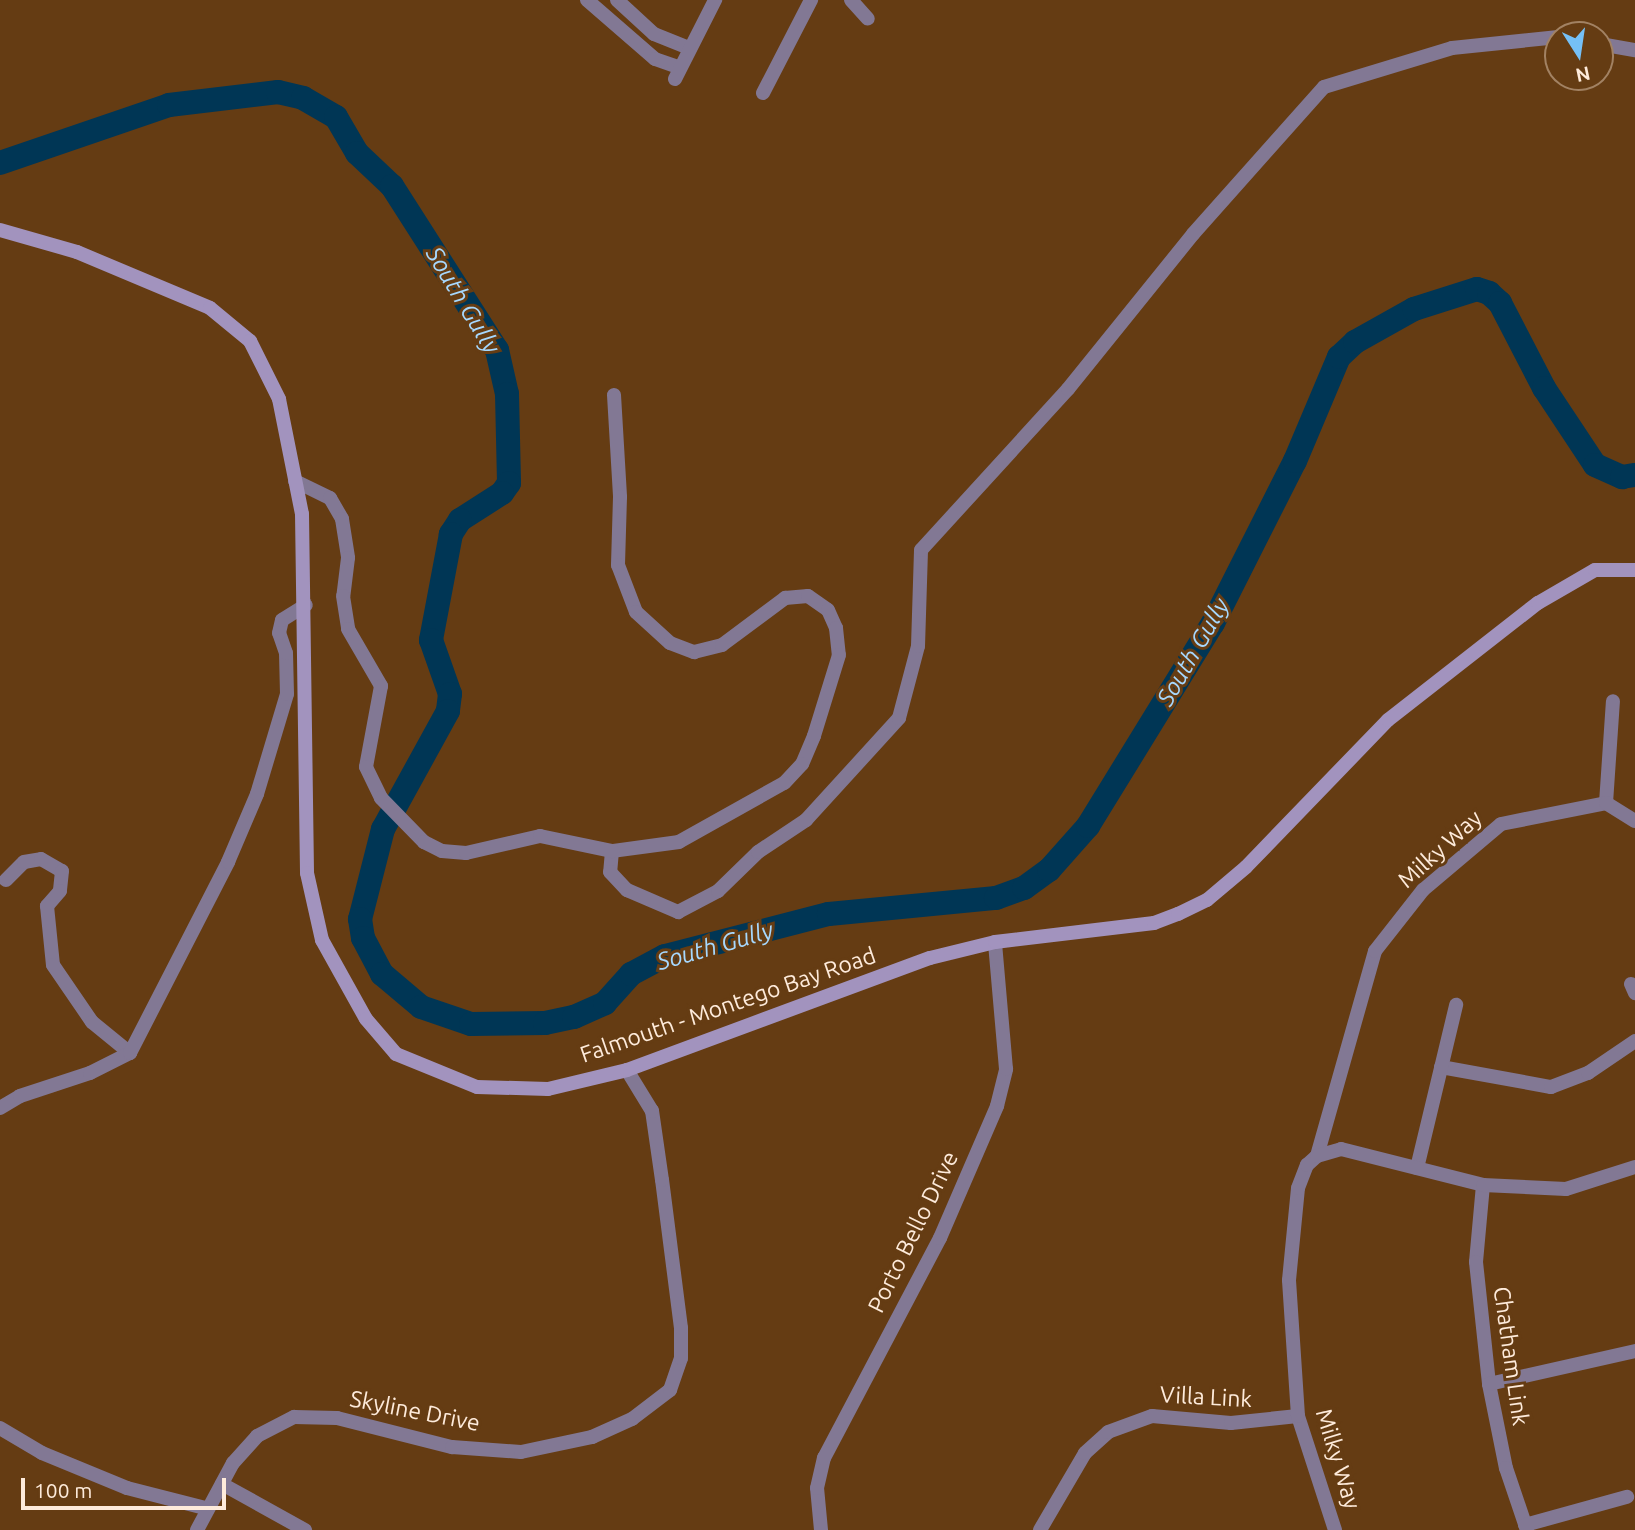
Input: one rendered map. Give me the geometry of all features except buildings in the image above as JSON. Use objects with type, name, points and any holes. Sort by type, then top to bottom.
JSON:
[{"type":"main road","name":"Falmouth - Montego Bay Road","points":[[0,230],[77,252],[210,307],[250,341],[279,399],[302,514],[306,605],[307,873],[322,940],[366,1019],[396,1054],[477,1087],[548,1089],[627,1070],[930,958],[995,942],[1154,923],[1207,900],[1246,867],[1388,720],[1538,603],[1595,570],[1635,570]]},
{"type":"street","points":[[587,0],[655,59],[677,73],[715,0]]},
{"type":"street","points":[[617,0],[654,34],[688,48]]},
{"type":"street","points":[[763,93],[811,0]]},
{"type":"street","points":[[851,0],[868,19]]},
{"type":"street","points":[[612,851],[610,872],[627,890],[678,912],[718,891],[758,852],[806,820],[899,718],[918,646],[921,550],[1068,389],[1193,234],[1324,87],[1452,48],[1544,38]]},
{"type":"street","points":[[1614,46],[1635,50]]},
{"type":"street","points":[[295,481],[330,498],[342,519],[348,558],[343,596],[348,629],[380,685],[366,767],[381,798],[424,842],[442,851],[466,853],[540,836],[612,851],[679,842],[784,783],[802,764],[814,736],[839,655],[828,610],[808,596],[785,598],[722,645],[694,652],[670,643],[636,612],[618,565],[620,497],[614,395]]},
{"type":"street","points":[[0,1108],[20,1096],[90,1073],[130,1053],[228,862],[257,794],[287,694],[286,653],[279,633],[282,620],[306,605]]},
{"type":"street","points":[[1613,701],[1606,803],[1635,821]]},
{"type":"street","name":"Milky Way","points":[[1335,1530],[1298,1416],[1289,1280],[1298,1188],[1307,1165],[1317,1156],[1375,951],[1423,890],[1501,824],[1606,803]]},
{"type":"street","points":[[6,880],[24,862],[41,859],[62,872],[60,891],[47,906],[53,965],[92,1022],[130,1053]]},
{"type":"street","name":"Porto Bello Drive","points":[[821,1530],[817,1488],[824,1458],[940,1238],[997,1106],[1006,1069],[995,942]]},
{"type":"street","points":[[1417,1168],[1456,1005]]},
{"type":"street","points":[[1441,1067],[1552,1087],[1588,1073],[1635,1041]]},
{"type":"street","name":"Skyline Drive","points":[[197,1530],[205,1508],[257,1436],[294,1417],[337,1418],[452,1447],[521,1452],[592,1437],[632,1419],[670,1390],[681,1358],[681,1328],[662,1180],[652,1111],[627,1070]]},
{"type":"street","points":[[1317,1156],[1341,1149],[1483,1185],[1566,1189],[1635,1167]]},
{"type":"street","name":"Chatham Link","points":[[1483,1185],[1476,1262],[1489,1384],[1506,1468],[1526,1528]]},
{"type":"street","points":[[1489,1384],[1635,1351]]},
{"type":"street","name":"Villa Link","points":[[1040,1530],[1085,1453],[1108,1432],[1152,1416],[1231,1423],[1298,1416]]},
{"type":"street","points":[[0,1428],[42,1453],[127,1488],[205,1508]]},
{"type":"street","points":[[222,1484],[305,1530]]},
{"type":"street","points":[[1526,1528],[1627,1497]]},
{"type":"waterway","name":"South Gully","points":[[0,163],[169,105],[278,92],[303,98],[336,117],[357,153],[392,186],[497,350],[507,394],[509,483],[502,493],[460,520],[451,534],[431,640],[450,694],[448,711],[383,829],[360,919],[363,938],[382,974],[421,1007],[471,1024],[545,1023],[574,1017],[605,1003],[631,974],[665,956],[829,914],[996,898],[1024,888],[1049,870],[1088,826],[1213,623],[1295,461],[1339,357],[1355,342],[1414,309],[1477,289],[1489,293],[1500,303],[1544,388],[1595,465],[1622,477],[1635,475]]}]
